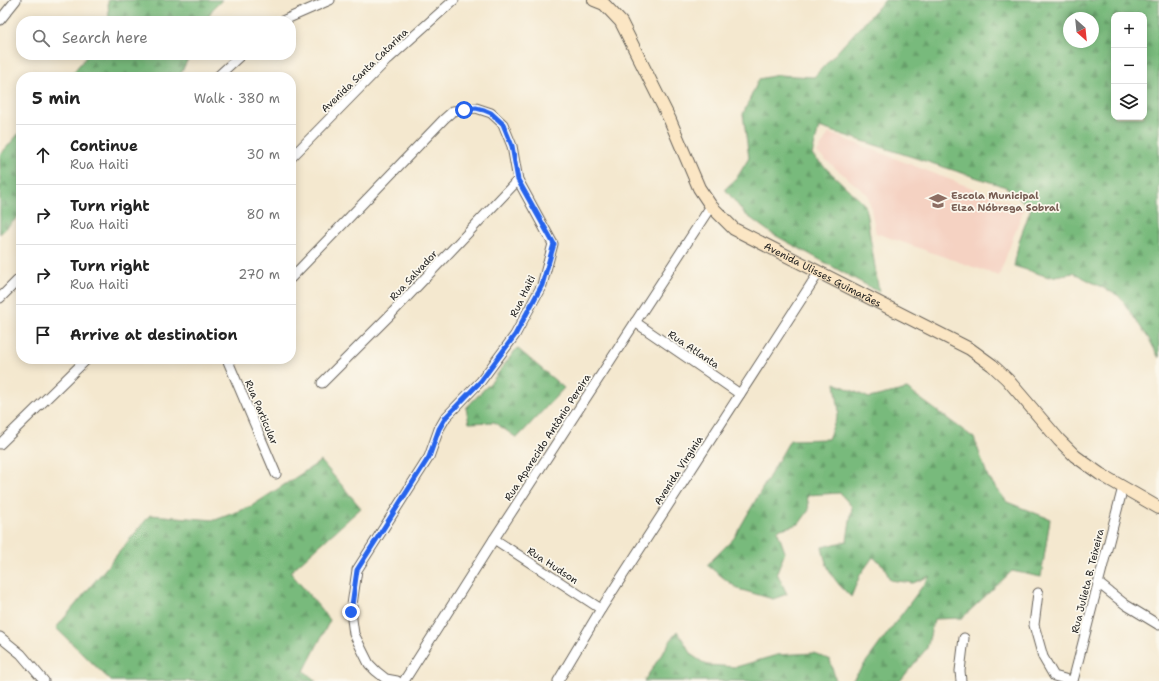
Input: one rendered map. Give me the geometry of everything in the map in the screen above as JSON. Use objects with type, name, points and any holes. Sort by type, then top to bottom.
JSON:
[{"type":"main road","name":"Avenida Ulisses Guimarães","points":[[594,0],[604,4],[621,22],[670,120],[699,188],[711,206],[734,229],[970,349],[992,365],[1007,379],[1059,440],[1075,456],[1100,474],[1159,508]]},
{"type":"street","points":[[293,16],[330,0]]},
{"type":"street","name":"Avenida Santa Catarina","points":[[296,153],[386,61],[454,0]]},
{"type":"street","points":[[0,20],[13,3]]},
{"type":"street","points":[[223,72],[236,60]]},
{"type":"street","name":"Rua Haiti","points":[[296,273],[453,111],[476,108],[491,113],[503,124],[512,146],[518,180],[554,244],[542,285],[515,335],[504,352],[481,381],[446,417],[439,429],[429,457],[357,570],[351,612],[354,634],[369,664],[386,679],[398,681]]},
{"type":"street","name":"Rua Salvador","points":[[322,383],[392,313],[518,180]]},
{"type":"street","name":"Rua Aparecido Antônio Pereira","points":[[404,681],[494,539],[711,206]]},
{"type":"street","name":"Avenida Virginia","points":[[558,681],[601,609],[819,272]]},
{"type":"street","points":[[0,298],[16,282]]},
{"type":"street","name":"Rua Atlanta","points":[[635,322],[740,394]]},
{"type":"street","points":[[0,444],[82,364]]},
{"type":"street","name":"Rua Particular","points":[[229,364],[276,474]]},
{"type":"street","name":"Rua Julieta B. Teixeira","points":[[1072,681],[1123,486]]},
{"type":"street","name":"Rua Hudson","points":[[494,539],[601,609]]},
{"type":"street","points":[[1098,583],[1126,605],[1159,625]]},
{"type":"street","points":[[1038,593],[1034,625],[1043,657],[1054,676],[1072,681]]},
{"type":"street","points":[[0,637],[22,654],[44,681]]},
{"type":"street","points":[[961,681],[960,671],[964,638]]},
{"type":"shaded area","name":"Escola Municipal Elza Nóbrega Sobral","points":[[829,133],[1024,208],[999,276],[876,233],[868,195],[817,153]]},
{"type":"green space","points":[[108,0],[222,0],[212,10],[209,16],[109,16]]},
{"type":"green space","points":[[885,0],[1159,0],[1159,358],[1149,339],[1119,296],[1074,273],[1049,277],[1014,266],[1019,241],[1031,208],[1006,187],[819,127],[812,155],[865,205],[879,292],[771,233],[745,214],[725,189],[736,179],[749,158],[743,114],[759,79],[778,75],[814,77]]},
{"type":"green space","points":[[84,60],[188,60],[182,72],[73,72]]},
{"type":"green space","points":[[16,137],[16,219],[0,234],[0,155]]},
{"type":"green space","points":[[517,348],[564,388],[517,438],[494,422],[469,423],[466,408],[493,380]]},
{"type":"green space","points":[[835,383],[869,398],[907,389],[974,438],[988,477],[1007,502],[1050,519],[1041,577],[1012,571],[962,618],[934,619],[927,648],[900,681],[852,681],[930,576],[913,583],[890,580],[884,566],[873,557],[860,575],[851,597],[832,575],[826,563],[822,547],[847,541],[852,507],[840,493],[807,495],[809,510],[799,524],[777,530],[785,552],[777,573],[787,594],[773,599],[738,589],[707,565],[734,538],[790,440],[828,439],[839,412]]},
{"type":"green space","points":[[321,461],[361,508],[290,572],[330,620],[304,671],[316,681],[111,681],[56,628],[150,515],[215,520],[250,507]]},
{"type":"green space","points":[[677,631],[693,656],[707,665],[736,667],[777,655],[814,653],[830,660],[836,681],[644,681]]},
{"type":"place","name":"Escola Municipal Elza Nóbrega Sobral","points":[[938,201]]},
{"type":"route","points":[[351,612],[357,570],[429,457],[439,429],[446,417],[481,381],[504,352],[515,335],[542,285],[554,244],[518,180],[512,146],[503,124],[497,117],[484,110],[476,108],[464,110]]}]
